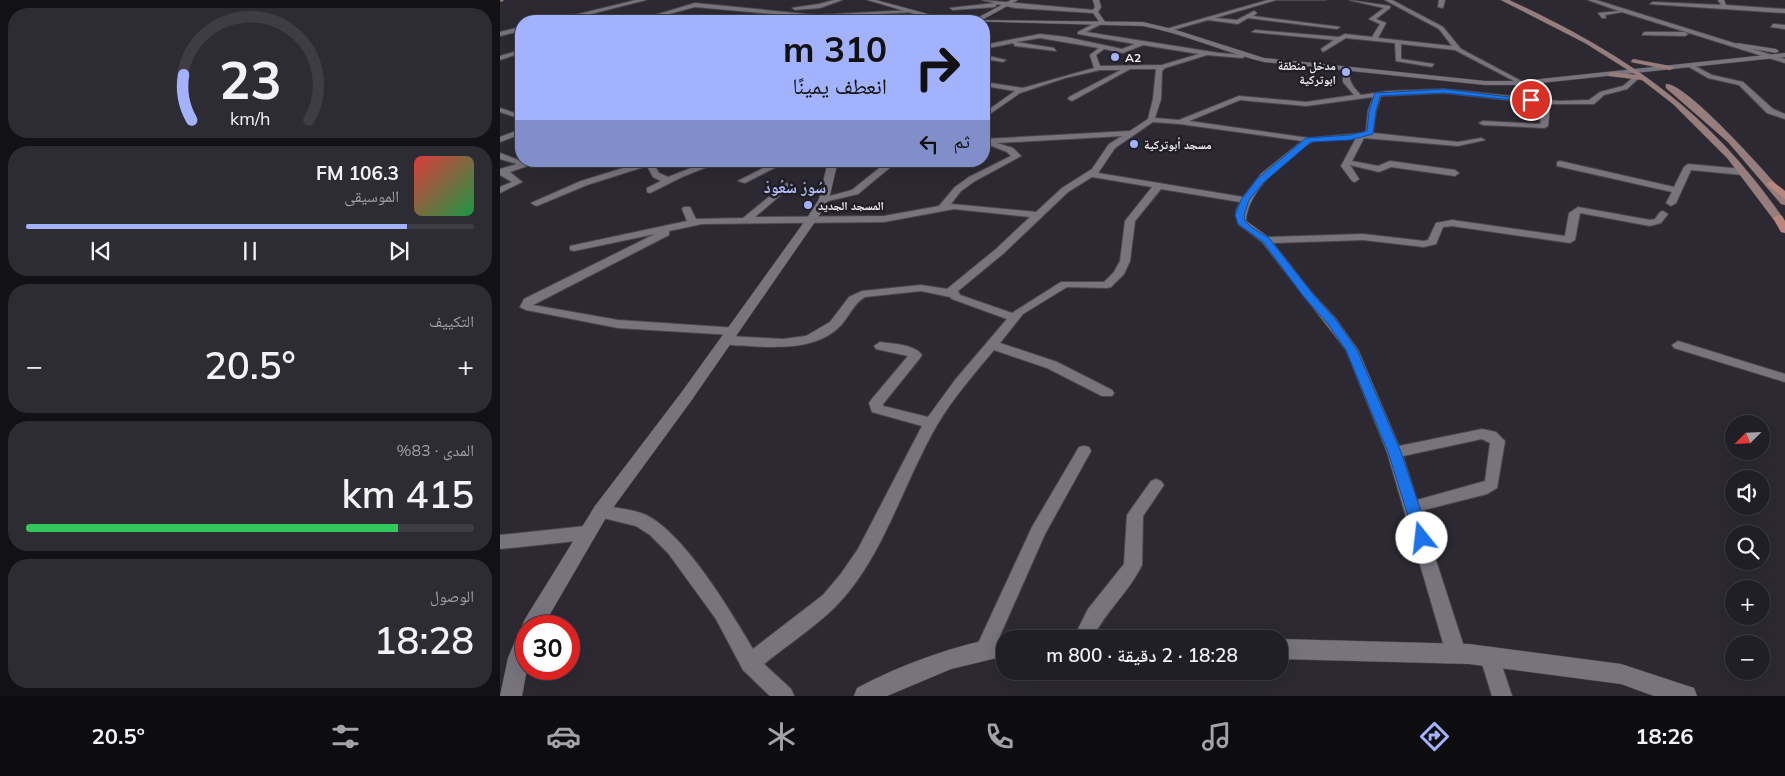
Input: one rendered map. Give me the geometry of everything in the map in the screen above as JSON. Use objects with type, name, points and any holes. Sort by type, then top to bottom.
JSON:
[{"type":"main road","points":[[1504,0],[1599,47],[1648,81],[1706,131],[1743,172],[1783,224]]},
{"type":"main road","points":[[1514,0],[1569,25],[1647,70],[1707,116],[1752,160],[1785,202]]},
{"type":"main road","points":[[1633,61],[1670,68]]},
{"type":"main road","points":[[1612,74],[1636,74]]},
{"type":"main road","points":[[1772,184],[1785,196]]},
{"type":"street","points":[[577,15],[643,0]]},
{"type":"street","points":[[772,5],[809,7],[839,0]]},
{"type":"street","points":[[870,0],[926,15]]},
{"type":"street","points":[[985,0],[1005,4],[1095,12],[1102,22]]},
{"type":"street","points":[[986,15],[1015,0]]},
{"type":"street","points":[[1095,12],[1098,7],[1096,0]]},
{"type":"street","points":[[1169,29],[1274,0]]},
{"type":"street","points":[[1279,0],[1323,0]]},
{"type":"street","points":[[1352,0],[1388,7],[1372,20],[1383,23],[1374,39]]},
{"type":"street","points":[[1388,0],[1441,28],[1448,33],[1456,48]]},
{"type":"street","points":[[1441,7],[1442,0]]},
{"type":"street","points":[[1591,0],[1737,45],[1785,62]]},
{"type":"street","points":[[1721,0],[1724,7],[1734,14]]},
{"type":"street","points":[[1205,19],[1238,22],[1249,17],[1262,7],[1263,2]]},
{"type":"street","points":[[953,8],[1005,4]]},
{"type":"street","points":[[1653,4],[1785,10]]},
{"type":"street","points":[[659,15],[695,5],[804,15]]},
{"type":"street","points":[[839,15],[912,12]]},
{"type":"street","points":[[1604,17],[1602,13],[1630,12]]},
{"type":"street","points":[[1249,17],[1337,27]]},
{"type":"street","points":[[990,21],[1143,24],[1169,29],[1243,56]]},
{"type":"street","points":[[1066,39],[1102,22]]},
{"type":"street","points":[[1773,26],[1785,27]]},
{"type":"street","points":[[500,34],[515,30]]},
{"type":"street","points":[[1255,32],[1338,39]]},
{"type":"street","points":[[1080,33],[1207,53],[1485,83],[1522,82],[1612,74]]},
{"type":"street","points":[[1644,34],[1703,35]]},
{"type":"street","points":[[990,46],[1040,36],[1127,51],[1144,42]]},
{"type":"street","points":[[1323,50],[1338,39],[1346,36],[1456,48],[1522,82]]},
{"type":"street","points":[[990,41],[1054,50]]},
{"type":"street","points":[[1398,41],[1398,60],[1432,65]]},
{"type":"street","points":[[1737,45],[1785,53]]},
{"type":"street","points":[[1737,45],[1746,59]]},
{"type":"street","points":[[1097,68],[1093,55],[1102,48]]},
{"type":"street","points":[[500,58],[515,53]]},
{"type":"street","points":[[990,111],[1008,97],[1023,90],[1097,68],[1163,66],[1207,53]]},
{"type":"street","points":[[1180,122],[1239,98],[1306,104],[1378,94],[1444,91],[1547,102],[1591,102],[1602,93],[1625,88],[1636,74],[1647,70],[1785,53]]},
{"type":"street","points":[[990,58],[1002,60]]},
{"type":"street","points":[[1746,59],[1785,62]]},
{"type":"street","points":[[1151,120],[1157,99],[1159,70],[1163,66]]},
{"type":"street","points":[[1691,66],[1710,77],[1741,84],[1770,111],[1785,117]]},
{"type":"street","points":[[1072,99],[1131,67]]},
{"type":"street","points":[[1346,69],[1344,77],[1347,85],[1360,97]]},
{"type":"street","points":[[990,85],[1023,90]]},
{"type":"street","points":[[1355,179],[1345,166],[1363,135],[1370,132],[1372,111],[1378,94]]},
{"type":"street","points":[[1483,123],[1544,126],[1547,102]]},
{"type":"street","points":[[500,110],[515,115]]},
{"type":"street","points":[[954,294],[952,290],[956,285],[1000,251],[1036,215],[1065,190],[1090,174],[1100,165],[1112,146],[1151,120],[1180,122],[1309,140],[1363,135],[1458,144],[1481,140]]},
{"type":"street","points":[[990,141],[1132,133]]},
{"type":"street","points":[[500,140],[515,134]]},
{"type":"street","points":[[1309,140],[1260,181],[1245,200],[1239,215],[1241,222],[1266,240],[1344,338],[1360,367],[1413,506],[1456,653]]},
{"type":"street","points":[[943,207],[958,189],[972,179],[1017,156],[1010,150],[990,143]]},
{"type":"street","points":[[500,156],[515,161]]},
{"type":"street","points":[[1347,162],[1379,169],[1390,164],[1456,173]]},
{"type":"street","points":[[1560,164],[1676,190]]},
{"type":"street","points":[[1671,203],[1688,166],[1743,172]]},
{"type":"street","points":[[502,171],[519,167]]},
{"type":"street","points":[[536,203],[584,183],[636,167]]},
{"type":"street","points":[[651,167],[656,175],[667,180]]},
{"type":"street","points":[[650,190],[667,180],[702,167]]},
{"type":"street","points":[[742,182],[772,167]]},
{"type":"street","points":[[538,615],[586,533],[601,511],[812,219],[824,199],[832,167]]},
{"type":"street","points":[[824,199],[855,192],[886,167]]},
{"type":"street","points":[[500,190],[518,182],[502,171]]},
{"type":"street","points":[[1090,174],[1245,200]]},
{"type":"street","points":[[746,220],[786,186]]},
{"type":"street","points":[[750,663],[829,601],[846,580],[864,554],[931,423],[960,383],[1019,312],[1065,284],[1100,286],[1112,282],[1119,274],[1125,261],[1130,221],[1158,186]]},
{"type":"street","points":[[574,248],[687,223],[746,220],[889,219],[943,207],[1036,215]]},
{"type":"street","points":[[687,209],[687,223]]},
{"type":"street","points":[[1266,240],[1364,237],[1424,244],[1432,242],[1439,225],[1452,223],[1570,240],[1574,213],[1578,210],[1650,223],[1658,221],[1663,214]]},
{"type":"street","points":[[687,223],[528,301],[526,307],[618,324],[730,335],[782,343],[806,340],[832,326],[853,298],[862,294],[921,288],[954,294],[1014,318]]},
{"type":"street","points":[[992,345],[1052,365],[1107,393]]},
{"type":"street","points":[[1678,345],[1785,378]]},
{"type":"street","points":[[880,346],[909,351],[916,355],[876,403],[877,409],[931,423]]},
{"type":"street","points":[[1394,452],[1482,434],[1491,436],[1498,441],[1492,484],[1487,488],[1413,506]]},
{"type":"street","points":[[865,696],[909,674],[995,648],[1038,532],[1084,450]]},
{"type":"street","points":[[1086,630],[1094,615],[1133,565],[1135,515],[1156,485]]},
{"type":"street","points":[[601,511],[640,520],[656,530],[674,548],[722,613],[750,663],[784,696]]},
{"type":"street","points":[[500,542],[586,533]]},
{"type":"street","points":[[1288,649],[1456,653],[1621,674],[1686,696]]},
{"type":"street","points":[[1490,657],[1502,696]]},
{"type":"street","points":[[511,696],[515,677]]},
{"type":"place","name":"A2","points":[[1115,57]]},
{"type":"place","name":"مدخل منطقة ابوتركية","points":[[1346,72]]},
{"type":"place","name":"مسجد أبوتركية","points":[[1134,144]]},
{"type":"place","name":"المسجد الجديد","points":[[808,205]]},
{"type":"district","name":"سُورْ سْعُودْ","points":[[795,187]]},
{"type":"route","points":[[1422,538],[1391,443],[1352,350],[1266,240],[1248,229],[1241,222],[1239,215],[1245,200],[1260,181],[1309,140],[1350,138],[1366,135],[1370,132],[1372,128],[1372,111],[1378,94],[1444,91],[1531,100]]}]
